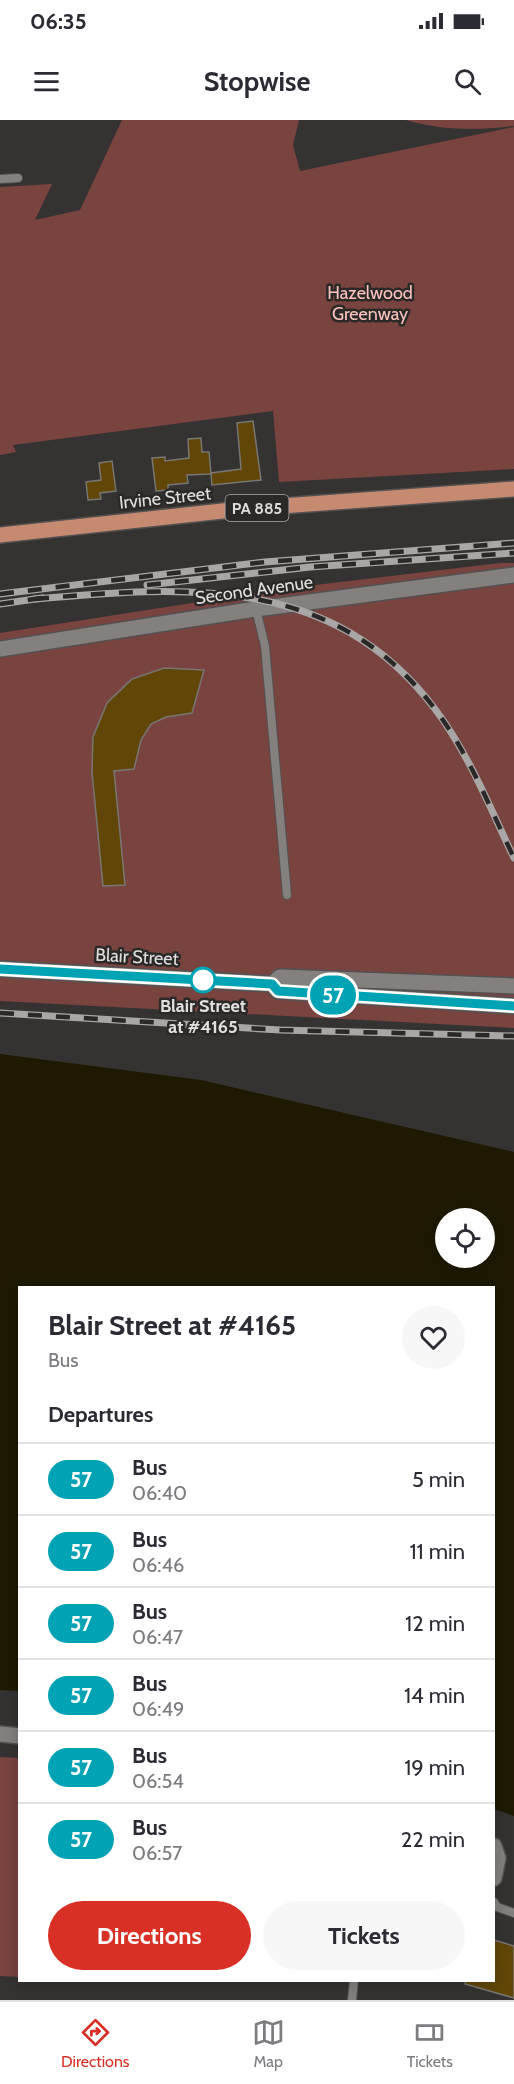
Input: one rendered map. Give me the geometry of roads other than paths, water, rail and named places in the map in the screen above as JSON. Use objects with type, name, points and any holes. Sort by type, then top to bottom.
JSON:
[{"type":"main road","name":"Irvine Street","points":[[0,535],[252,508],[514,489]]},
{"type":"street","name":"Second Avenue","points":[[0,649],[256,609],[514,574]]},
{"type":"street","name":"Blair Street","points":[[0,969],[272,984],[280,977],[514,986]]},
{"type":"street","name":"Blair Street","points":[[272,984],[278,991],[514,1006]]},
{"type":"street","points":[[0,1734],[18,1736]]},
{"type":"street","points":[[495,1849],[498,1858],[495,1873]]},
{"type":"lane","points":[[0,179],[18,178]]},
{"type":"lane","points":[[256,609],[265,646],[287,895]]},
{"type":"lane","points":[[495,1904],[497,1907],[514,1913]]},
{"type":"lane","points":[[352,2000],[354,1982]]},
{"type":"railway","points":[[0,594],[265,562],[514,543]]},
{"type":"railway","points":[[147,585],[310,567],[514,553]]},
{"type":"railway","points":[[35,599],[91,594],[201,592],[253,598],[303,611],[351,633],[395,665],[435,709],[469,763],[514,858]]},
{"type":"railway","points":[[0,604],[42,598]]},
{"type":"railway","points":[[0,1013],[280,1030],[514,1036]]},
{"type":"place","name":"Blair Street at #4165","points":[[203,980]]},
{"type":"park label","name":"Hazelwood Greenway","points":[[370,303]]}]
